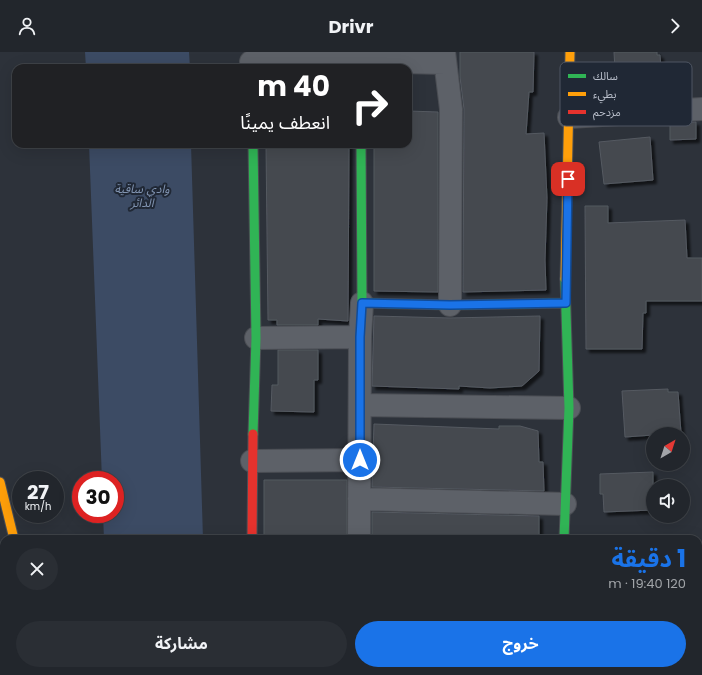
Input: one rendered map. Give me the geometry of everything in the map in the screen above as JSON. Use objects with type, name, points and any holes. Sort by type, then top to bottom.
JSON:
[{"type":"street","points":[[570,52],[570,62]]},
{"type":"street","points":[[251,61],[361,64],[444,57],[451,109],[450,305]]},
{"type":"street","points":[[692,110],[702,109]]},
{"type":"street","points":[[564,535],[569,408],[566,303],[569,126]]},
{"type":"street","points":[[252,535],[252,461],[256,338],[253,148]]},
{"type":"street","points":[[359,535],[360,337],[362,303],[361,148]]},
{"type":"street","points":[[362,303],[450,305],[566,303]]},
{"type":"street","points":[[256,338],[360,337]]},
{"type":"street","points":[[360,405],[569,408]]},
{"type":"street","points":[[252,461],[360,460]]},
{"type":"street","points":[[0,482],[13,535]]},
{"type":"street","points":[[359,500],[566,504]]},
{"type":"water","points":[[85,52],[189,52],[190,64],[86,64]]},
{"type":"water","name":"وادي ساقية الدائر","points":[[89,148],[191,148],[203,535],[104,535],[103,523],[124,523],[124,471],[102,471]]},
{"type":"building","points":[[460,52],[534,52],[533,92],[529,92],[526,134],[544,133],[547,198],[545,260],[546,290],[463,292],[464,109],[460,77]]},
{"type":"building","points":[[614,52],[657,52],[657,55],[660,55],[660,62],[615,62]]},
{"type":"building","points":[[412,111],[438,112],[438,292],[374,291],[374,148],[412,148]]},
{"type":"building","points":[[692,122],[696,122],[696,139],[670,140],[670,126],[692,126]]},
{"type":"building","points":[[650,137],[653,180],[604,184],[599,142]]},
{"type":"building","points":[[266,148],[349,148],[348,321],[318,319],[318,325],[277,325],[277,320],[268,320]]},
{"type":"building","points":[[585,206],[608,206],[608,223],[685,220],[687,258],[702,258],[702,301],[646,301],[646,313],[643,313],[642,349],[586,349]]},
{"type":"building","points":[[374,316],[450,318],[540,316],[539,371],[522,386],[490,388],[459,386],[459,389],[372,386]]},
{"type":"building","points":[[278,350],[318,350],[318,380],[314,380],[314,412],[271,411],[272,385],[278,385]]},
{"type":"building","points":[[668,389],[668,392],[678,392],[681,427],[646,427],[646,436],[625,437],[622,391]]},
{"type":"building","points":[[374,424],[499,429],[499,426],[520,426],[538,431],[539,462],[543,462],[544,491],[372,487]]},
{"type":"building","points":[[653,472],[653,479],[646,479],[646,510],[604,512],[603,494],[600,494],[600,474]]},
{"type":"building","points":[[264,480],[347,480],[347,535],[264,535]]},
{"type":"building","points":[[372,512],[539,516],[539,535],[372,535]]},
{"type":"traffic: fast","points":[[253,148],[256,338],[253,434]]},
{"type":"traffic: fast","points":[[361,148],[362,303],[450,305],[565,303]]},
{"type":"traffic: fast","points":[[564,535],[569,408],[565,279]]},
{"type":"traffic: slow","points":[[570,52],[570,62]]},
{"type":"traffic: slow","points":[[565,279],[568,126]]},
{"type":"traffic: slow","points":[[0,482],[13,535]]},
{"type":"traffic: jam","points":[[252,535],[253,434]]},
{"type":"route","points":[[360,460],[360,337],[362,303],[450,305],[566,303],[568,179]]}]
